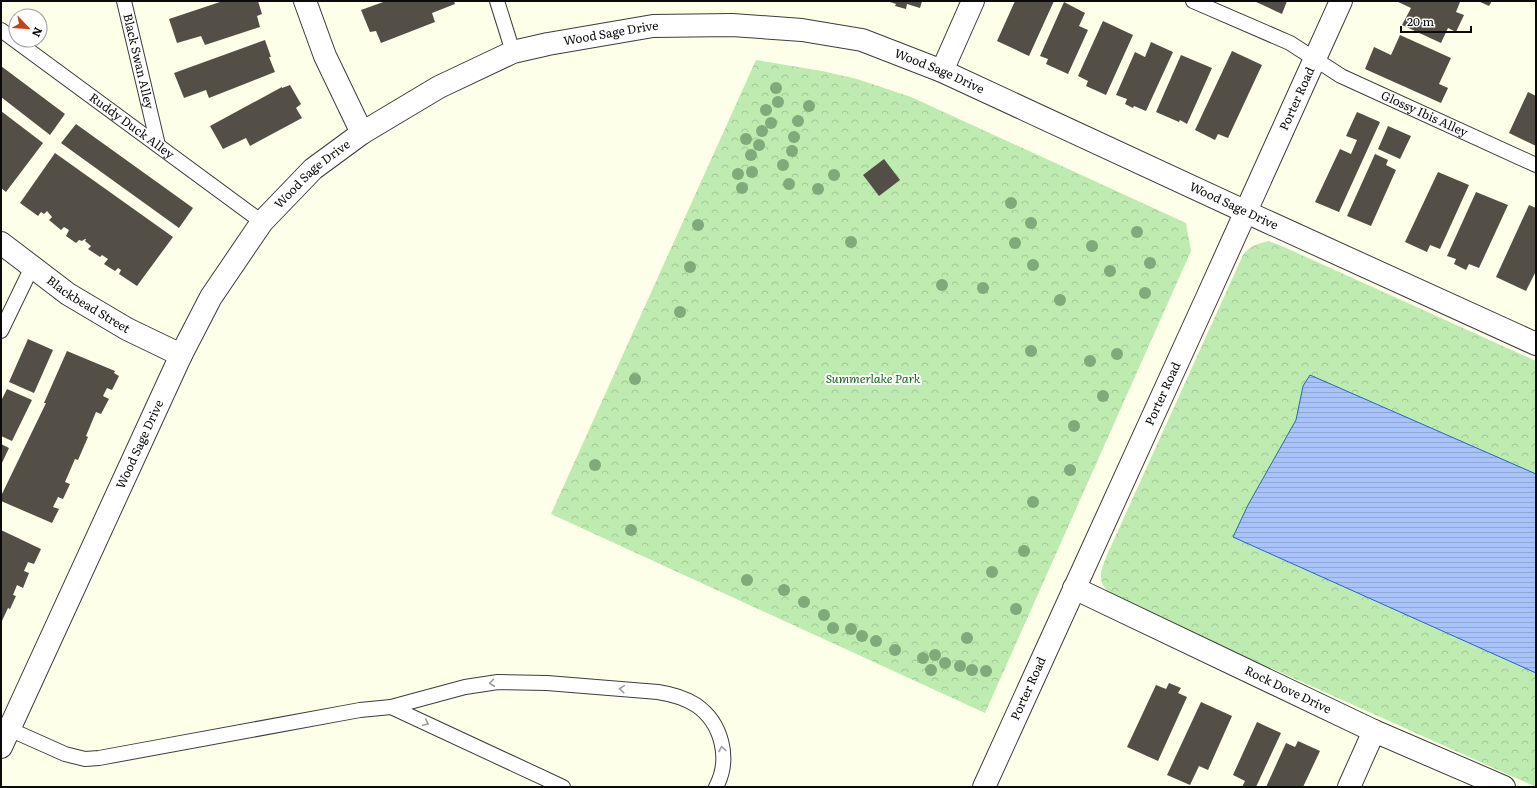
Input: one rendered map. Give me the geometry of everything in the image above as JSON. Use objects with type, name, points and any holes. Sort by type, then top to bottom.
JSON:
[{"type":"street","points":[[305,1],[325,56],[362,133]]},
{"type":"street","points":[[942,71],[973,1]]},
{"type":"street","name":"Porter Road","points":[[984,787],[1247,212],[1341,1]]},
{"type":"street","name":"Wood Sage Drive","points":[[4,733],[181,354],[211,297],[262,222],[313,169],[362,133],[439,87],[513,52],[548,44],[653,26],[732,25],[802,30],[862,40],[942,71],[1536,344]]},
{"type":"street","name":"Blackbead Street","points":[[1,243],[68,294],[127,329],[181,354]]},
{"type":"street","name":"Rock Dove Drive","points":[[1074,588],[1374,732],[1504,787]]},
{"type":"street","points":[[1349,787],[1374,732]]},
{"type":"lane","name":"Black Swan Alley","points":[[124,1],[158,145]]},
{"type":"lane","points":[[497,1],[513,52]]},
{"type":"lane","name":"Glossy Ibis Alley","points":[[1193,1],[1290,43],[1341,76],[1536,165]]},
{"type":"lane","name":"Ruddy Duck Alley","points":[[1,30],[262,222]]},
{"type":"lane","points":[[1,331],[32,267]]},
{"type":"lane","points":[[4,733],[65,754],[85,759],[99,758],[360,710],[391,707],[465,687],[498,682],[547,683],[666,693],[682,698],[696,705],[714,724],[720,736],[724,757],[722,770],[716,787]]},
{"type":"lane","points":[[391,707],[563,787]]},
{"type":"green space","name":"Summerlake Park","points":[[756,60],[822,71],[857,79],[911,97],[1186,223],[1191,251],[985,713],[551,514]]},
{"type":"green space","points":[[1269,241],[1536,361],[1536,787],[1113,597],[1104,587],[1101,573],[1107,555],[1243,255],[1251,247]]},
{"type":"water","points":[[1310,375],[1536,474],[1536,673],[1233,537],[1248,505],[1296,420],[1303,386]]},
{"type":"building","points":[[223,1],[258,1],[262,14],[257,16],[260,27],[205,45],[201,36],[177,43],[169,19]]},
{"type":"building","points":[[386,1],[454,1],[455,4],[432,13],[435,22],[381,43],[376,31],[370,32],[361,10]]},
{"type":"building","points":[[887,1],[922,1],[920,8],[907,4],[906,9],[895,6],[896,4]]},
{"type":"building","points":[[1015,1],[1054,1],[1029,56],[997,41]]},
{"type":"building","points":[[1254,1],[1287,1],[1282,14]]},
{"type":"building","points":[[1396,1],[1457,1],[1460,2],[1456,12],[1464,15],[1456,32],[1448,28],[1441,43],[1402,25],[1411,8]]},
{"type":"building","points":[[1478,1],[1492,1],[1489,6]]},
{"type":"building","points":[[1064,2],[1085,13],[1079,26],[1088,30],[1068,74],[1046,64],[1048,59],[1040,56]]},
{"type":"building","points":[[1103,21],[1133,35],[1106,95],[1086,86],[1088,81],[1078,76]]},
{"type":"building","points":[[1400,35],[1451,58],[1439,84],[1448,88],[1441,103],[1365,69],[1374,47],[1391,55]]},
{"type":"building","points":[[265,40],[271,57],[269,57],[275,72],[209,98],[206,90],[184,98],[174,73]]},
{"type":"building","points":[[1151,42],[1173,52],[1146,111],[1134,106],[1133,108],[1125,104],[1127,99],[1116,95],[1135,52],[1145,57]]},
{"type":"building","points":[[1232,51],[1262,65],[1228,138],[1218,134],[1215,140],[1195,130]]},
{"type":"building","points":[[1181,55],[1212,68],[1187,124],[1180,120],[1179,122],[1156,112]]},
{"type":"building","points":[[1,66],[65,114],[50,135],[1,97]]},
{"type":"building","points":[[290,85],[301,104],[296,108],[302,118],[250,146],[246,138],[223,149],[210,126],[282,87]]},
{"type":"building","points":[[1528,92],[1536,96],[1536,146],[1509,133]]},
{"type":"building","points":[[1,111],[43,143],[6,192],[1,188]]},
{"type":"building","points":[[1357,112],[1380,122],[1339,212],[1315,202],[1340,149],[1351,154],[1357,140],[1346,136]]},
{"type":"building","points":[[76,124],[193,208],[179,228],[61,143]]},
{"type":"building","points":[[1388,126],[1411,136],[1400,159],[1378,149]]},
{"type":"building","points":[[55,153],[173,237],[137,286],[119,274],[121,270],[118,268],[115,271],[104,264],[108,259],[102,255],[100,257],[88,249],[91,246],[85,241],[86,239],[82,241],[79,240],[76,243],[66,236],[69,230],[64,227],[61,230],[49,220],[52,217],[47,211],[44,214],[41,212],[38,216],[20,203]]},
{"type":"building","points":[[1375,154],[1388,160],[1386,165],[1396,170],[1371,226],[1347,216]]},
{"type":"building","points":[[884,159],[900,180],[879,196],[863,175]]},
{"type":"building","points":[[1438,172],[1469,185],[1440,249],[1430,245],[1427,252],[1405,242]]},
{"type":"building","points":[[1476,192],[1508,205],[1479,268],[1469,264],[1466,270],[1454,264],[1456,259],[1447,256]]},
{"type":"building","points":[[1529,205],[1536,208],[1536,271],[1526,291],[1496,277]]},
{"type":"building","points":[[28,339],[53,350],[34,393],[9,382]]},
{"type":"building","points":[[67,351],[115,371],[114,373],[119,376],[112,390],[107,388],[103,396],[109,399],[101,414],[96,412],[86,436],[88,437],[78,460],[75,459],[65,482],[70,484],[63,499],[58,497],[53,507],[59,509],[52,523],[1,501],[1,496],[46,403],[44,403]]},
{"type":"building","points":[[7,389],[32,400],[12,441],[1,436],[1,401]]},
{"type":"building","points":[[1,444],[9,448],[1,465]]},
{"type":"building","points":[[1,530],[41,549],[34,564],[28,562],[24,571],[29,573],[23,588],[17,585],[13,595],[16,596],[1,623]]},
{"type":"building","points":[[1169,683],[1181,688],[1178,693],[1187,697],[1158,761],[1127,747],[1156,685],[1166,689]]},
{"type":"building","points":[[1201,702],[1232,716],[1208,770],[1199,766],[1190,785],[1167,775]]},
{"type":"building","points":[[1257,722],[1281,733],[1256,787],[1242,787],[1245,781],[1233,775]]},
{"type":"building","points":[[1298,741],[1320,751],[1303,787],[1266,787],[1286,743],[1295,747]]}]
